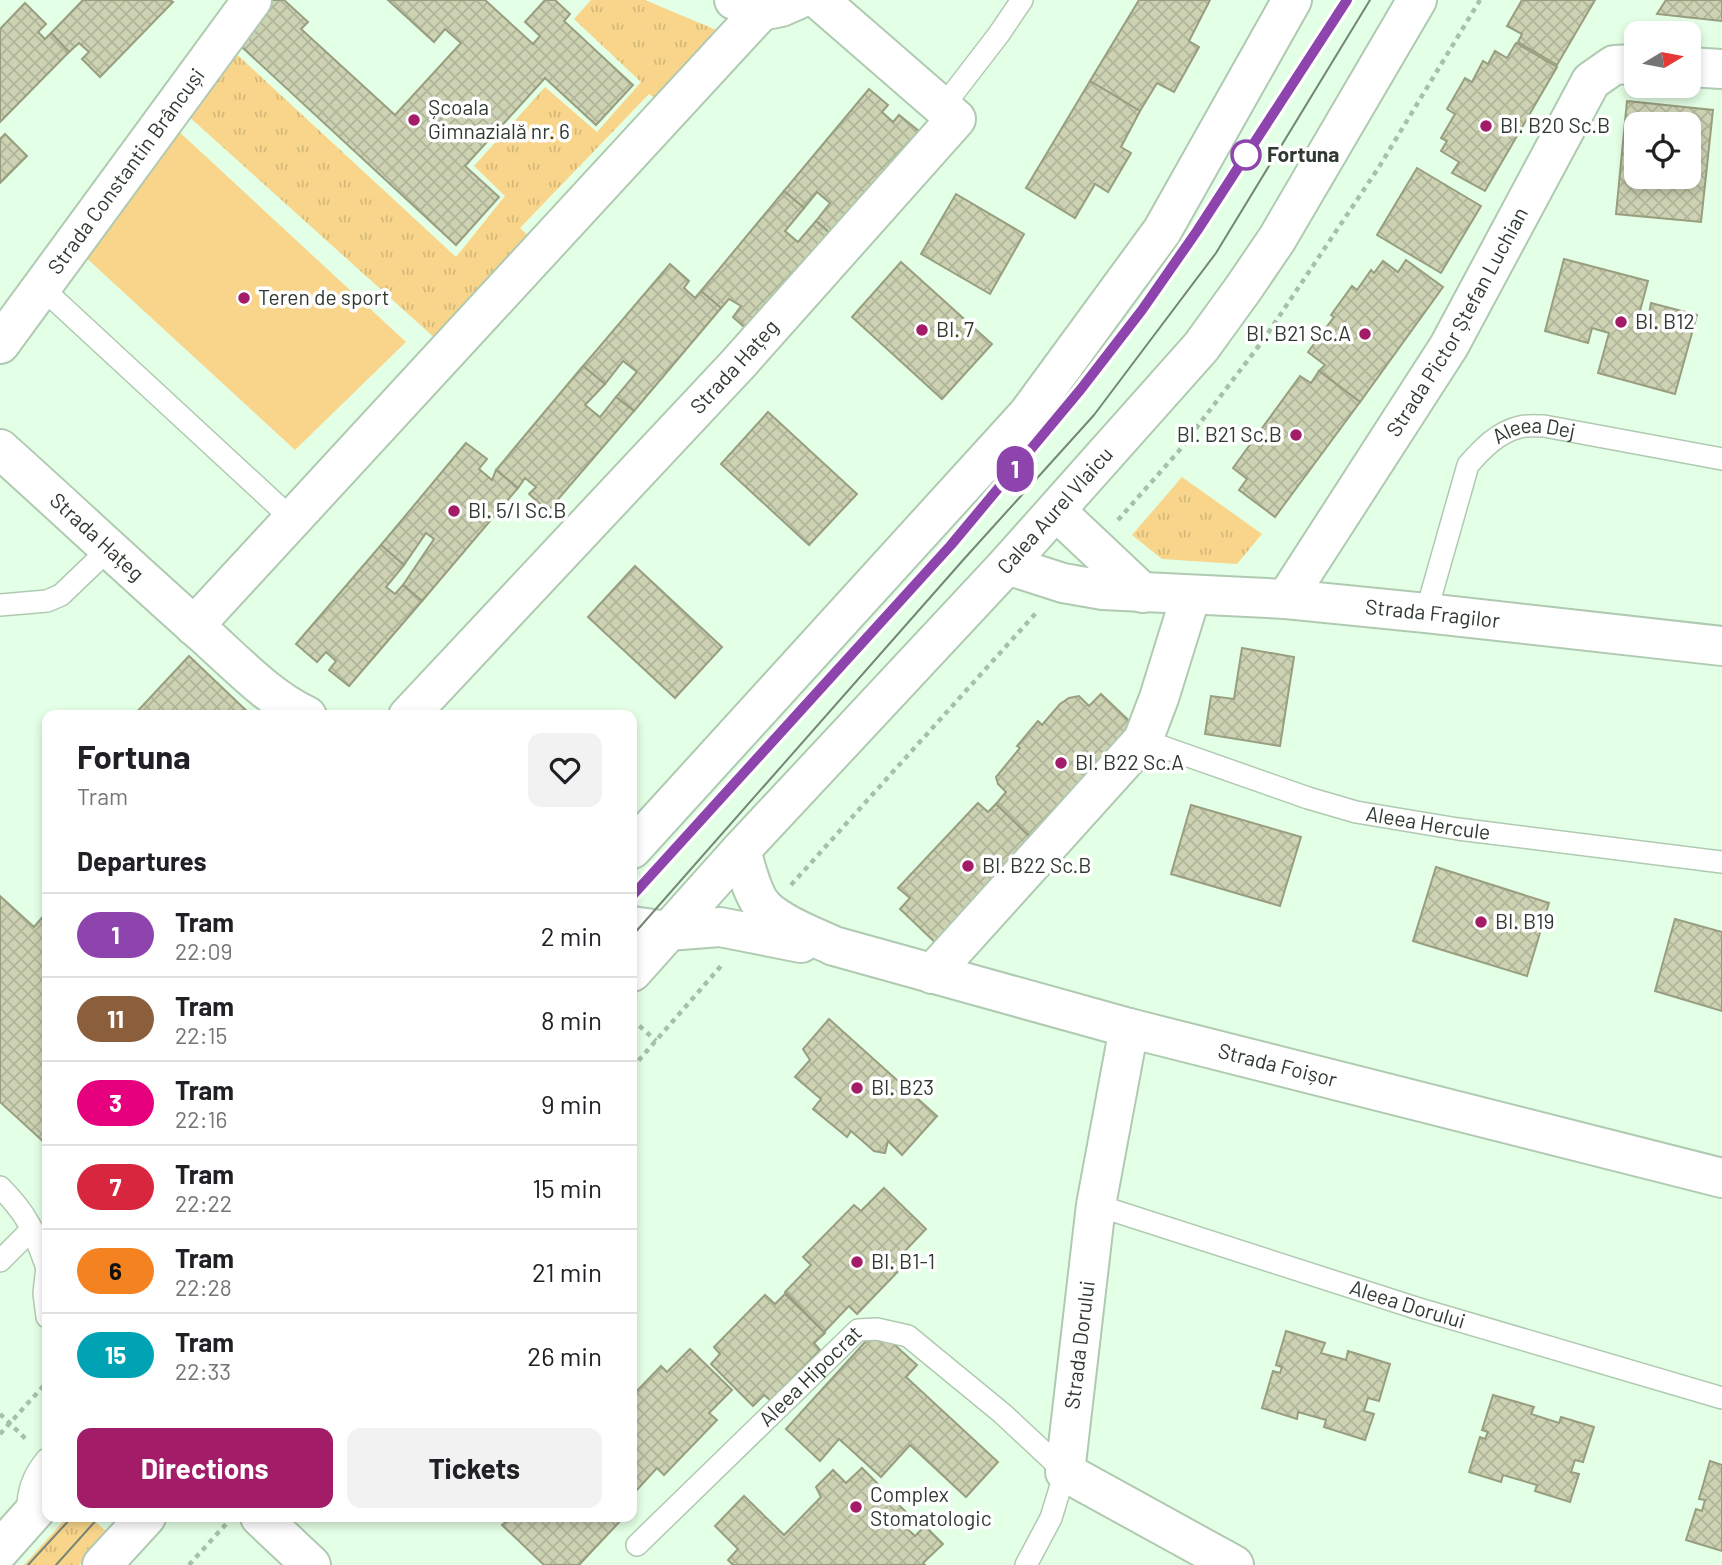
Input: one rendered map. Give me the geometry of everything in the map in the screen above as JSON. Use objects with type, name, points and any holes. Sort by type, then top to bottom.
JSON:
[{"type":"street","name":"Strada Constantin Brâncuși","points":[[0,344],[252,0]]},
{"type":"street","points":[[819,0],[956,119]]},
{"type":"street","points":[[637,844],[1028,414],[1162,231],[1292,0]]},
{"type":"street","name":"Calea Aurel Vlaicu","points":[[637,960],[650,929],[741,850],[1007,565],[1200,347],[1277,239],[1417,0]]},
{"type":"street","points":[[194,625],[764,4]]},
{"type":"street","name":"Strada Pictor Ștefan Luchian","points":[[1286,599],[1449,346],[1591,81],[1614,65],[1624,65]]},
{"type":"street","points":[[1701,68],[1722,69]]},
{"type":"street","name":"Strada Hațeg","points":[[414,710],[738,364],[956,119]]},
{"type":"street","name":"Strada Hațeg","points":[[0,449],[274,696],[294,710]]},
{"type":"street","points":[[1056,511],[1143,593]]},
{"type":"street","name":"Strada Fragilor","points":[[1007,565],[1063,583],[1102,590],[1286,599],[1722,646]]},
{"type":"street","points":[[932,974],[1143,740],[1191,595]]},
{"type":"street","name":"Strada Foișor","points":[[741,850],[751,884],[762,906],[800,930],[834,946],[1129,1028],[1722,1178]]},
{"type":"street","name":"Strada Foișor","points":[[650,929],[720,928],[799,943],[834,946]]},
{"type":"street","name":"Strada Dorului","points":[[1065,1472],[1097,1205],[1129,1028]]},
{"type":"street","points":[[1065,1472],[1234,1565]]},
{"type":"street","points":[[0,1550],[38,1508]]},
{"type":"street","points":[[102,1565],[141,1522]]},
{"type":"street","points":[[265,1522],[311,1565]]},
{"type":"lane","points":[[956,119],[949,99],[1022,0]]},
{"type":"lane","points":[[41,287],[292,519]]},
{"type":"lane","name":"Aleea Dej","points":[[1426,613],[1468,465],[1483,447],[1501,435],[1520,427],[1544,426],[1722,459]]},
{"type":"lane","points":[[0,605],[47,601],[61,595],[110,548]]},
{"type":"lane","name":"Aleea Hercule","points":[[1143,740],[1308,798],[1356,812],[1458,829],[1722,862]]},
{"type":"lane","points":[[0,1187],[27,1218],[42,1254]]},
{"type":"lane","name":"Aleea Dorului","points":[[1097,1205],[1416,1308],[1722,1398]]},
{"type":"lane","points":[[0,1261],[32,1229]]},
{"type":"lane","name":"Aleea Hipocrat","points":[[637,1545],[858,1330],[877,1329],[908,1336],[1003,1414],[1065,1472]]},
{"type":"lane","points":[[38,1508],[27,1500],[42,1465]]},
{"type":"lane","points":[[1026,1565],[1051,1518],[1065,1472]]},
{"type":"path","points":[[637,1024],[656,1041]]},
{"type":"path","points":[[0,1434],[42,1388]]},
{"type":"path","points":[[0,1414],[29,1441]]},
{"type":"path","points":[[189,1565],[228,1522]]},
{"type":"green space","points":[[591,0],[645,0],[721,32],[658,101],[649,94],[520,228],[531,238],[437,340],[186,114],[231,49],[456,257],[505,196],[474,166],[545,87],[597,132],[641,82],[574,19]]},
{"type":"green space","name":"Teren de sport","points":[[174,127],[406,342],[295,450],[82,254]]},
{"type":"green space","points":[[1182,477],[1262,534],[1237,564],[1162,559],[1132,535]]},
{"type":"green space","points":[[63,1522],[96,1522],[108,1533],[79,1565],[24,1565]]},
{"type":"building","points":[[83,0],[173,2],[100,77],[82,59],[89,52],[79,43],[69,52],[51,33]]},
{"type":"building","name":"Școala Gimnazială nr. 6","points":[[265,0],[284,0],[308,22],[301,29],[395,115],[461,43],[445,29],[434,42],[388,0],[485,0],[533,44],[540,36],[525,22],[545,0],[555,0],[570,14],[564,21],[633,85],[596,125],[545,78],[465,166],[499,197],[456,245],[231,37]]},
{"type":"building","points":[[1139,0],[1210,0],[1189,41],[1199,47],[1174,92],[1157,83],[1140,111],[1090,81]]},
{"type":"building","points":[[1522,0],[1595,0],[1557,65],[1518,42],[1522,34],[1507,26]]},
{"type":"building","points":[[1666,0],[1722,0],[1722,21],[1657,14]]},
{"type":"building","points":[[25,3],[46,24],[38,32],[45,39],[51,33],[69,52],[0,122],[0,29]]},
{"type":"building","name":"Bl. B20 Sc.B","points":[[1516,43],[1557,67],[1485,191],[1452,173],[1459,162],[1441,151],[1447,141],[1441,138],[1455,114],[1447,109],[1465,78],[1472,82],[1483,61],[1488,64],[1495,51],[1507,58]]},
{"type":"building","points":[[1090,81],[1140,111],[1121,147],[1131,153],[1108,192],[1095,184],[1075,218],[1026,188]]},
{"type":"building","points":[[869,89],[888,105],[882,112],[893,122],[899,115],[920,132],[833,236],[816,221],[830,203],[817,192],[804,208],[784,191]]},
{"type":"building","points":[[1627,101],[1713,110],[1701,222],[1616,214],[1624,132],[1624,189],[1701,189],[1701,112],[1626,112]]},
{"type":"building","points":[[5,134],[27,156],[0,183],[0,139]]},
{"type":"building","points":[[1417,168],[1481,206],[1441,273],[1377,235]]},
{"type":"building","points":[[784,191],[804,208],[785,231],[798,242],[816,221],[833,236],[752,334],[733,317],[741,306],[729,299],[721,308],[701,291]]},
{"type":"building","points":[[956,194],[1024,234],[990,294],[921,254]]},
{"type":"building","name":"Bl. B12","points":[[1564,259],[1648,281],[1640,311],[1649,314],[1651,303],[1697,315],[1675,394],[1598,373],[1609,333],[1592,328],[1588,343],[1545,331]]},
{"type":"building","name":"Bl. B21 Sc.A","points":[[1406,260],[1443,287],[1360,402],[1319,371],[1325,365],[1308,352],[1334,317],[1331,315],[1352,286],[1357,290],[1371,270],[1374,273],[1383,261],[1398,272]]},
{"type":"building","name":"Bl. 7","points":[[901,262],[992,344],[942,399],[852,317]]},
{"type":"building","points":[[670,264],[689,281],[684,288],[695,298],[701,291],[721,308],[634,411],[616,397],[637,372],[623,361],[605,384],[583,366]]},
{"type":"building","points":[[583,366],[605,384],[585,405],[600,417],[616,397],[634,411],[548,511],[529,494],[536,487],[525,478],[518,488],[496,470]]},
{"type":"building","name":"Bl. B21 Sc.B","points":[[1319,371],[1360,402],[1275,517],[1239,490],[1247,479],[1233,468],[1300,376],[1311,383]]},
{"type":"building","points":[[768,412],[857,494],[809,545],[721,464]]},
{"type":"building","name":"Bl. 5/I Sc.B","points":[[466,443],[487,459],[479,469],[492,480],[496,470],[518,488],[422,601],[403,585],[434,539],[426,533],[404,565],[381,545]]},
{"type":"building","points":[[381,545],[404,565],[386,587],[395,594],[403,585],[422,601],[349,686],[329,670],[336,661],[326,652],[317,662],[296,644]]},
{"type":"building","points":[[635,566],[722,647],[675,698],[588,617]]},
{"type":"building","points":[[1242,648],[1294,657],[1280,746],[1205,734],[1211,696],[1234,699]]},
{"type":"building","points":[[189,656],[246,710],[139,710]]},
{"type":"building","name":"Bl. B22 Sc.A","points":[[1101,694],[1142,733],[1037,844],[996,804],[1006,792],[998,784],[996,777],[1038,721],[1042,725],[1060,704],[1069,698],[1079,696],[1089,706]]},
{"type":"building","name":"Bl. B22 Sc.B","points":[[978,803],[988,812],[996,804],[1037,844],[940,947],[900,909],[910,898],[898,888]]},
{"type":"building","points":[[1191,805],[1301,837],[1280,906],[1171,874]]},
{"type":"building","name":"Bl. B19","points":[[1436,867],[1549,903],[1527,976],[1413,941]]},
{"type":"building","points":[[0,896],[34,927],[42,918],[42,1140],[0,1102]]},
{"type":"building","points":[[1675,919],[1722,932],[1722,1011],[1655,991]]},
{"type":"building","name":"Bl. B23","points":[[829,1019],[937,1116],[902,1155],[888,1141],[885,1153],[874,1151],[851,1131],[847,1137],[813,1109],[821,1099],[795,1077],[810,1060],[803,1049]]},
{"type":"building","name":"Bl. B1-1","points":[[884,1188],[926,1229],[903,1253],[910,1259],[857,1314],[849,1306],[824,1332],[785,1292],[811,1265],[803,1257],[854,1205],[861,1211]]},
{"type":"building","points":[[785,1294],[825,1333],[814,1343],[820,1350],[771,1401],[764,1395],[753,1406],[711,1364],[720,1354],[714,1347],[765,1295],[775,1304]]},
{"type":"building","points":[[877,1329],[917,1365],[906,1377],[998,1462],[966,1497],[910,1445],[881,1477],[839,1439],[820,1461],[786,1429]]},
{"type":"building","points":[[1286,1331],[1325,1343],[1321,1353],[1346,1360],[1348,1351],[1390,1364],[1379,1401],[1368,1398],[1364,1411],[1374,1414],[1365,1440],[1324,1427],[1326,1420],[1298,1412],[1297,1419],[1262,1408],[1273,1371],[1280,1373],[1282,1367],[1276,1365]]},
{"type":"building","points":[[690,1349],[732,1390],[709,1413],[717,1420],[664,1475],[657,1468],[637,1490],[637,1391],[661,1366],[667,1372]]},
{"type":"building","points":[[1493,1395],[1534,1407],[1531,1414],[1559,1423],[1561,1417],[1594,1427],[1583,1462],[1575,1460],[1571,1472],[1579,1474],[1570,1502],[1535,1491],[1537,1485],[1503,1475],[1501,1482],[1469,1472],[1480,1437],[1485,1439],[1488,1432],[1482,1430]]},
{"type":"building","points":[[1710,1461],[1722,1465],[1722,1551],[1686,1540],[1696,1509],[1702,1511],[1705,1500],[1699,1499]]},
{"type":"building","name":"Complex Stomatologic","points":[[862,1468],[911,1517],[903,1525],[915,1536],[925,1526],[943,1544],[923,1563],[925,1565],[733,1565],[728,1560],[738,1549],[715,1526],[744,1496],[784,1535],[821,1497],[816,1487],[833,1470],[846,1483]]},
{"type":"building","points":[[506,1522],[619,1522],[579,1565],[544,1565],[502,1525]]},
{"type":"tram line","points":[[637,890],[951,545],[1081,389],[1142,310],[1197,231],[1347,0]]},
{"type":"tram line","name":"1","points":[[637,890],[951,545],[1081,389],[1142,310],[1197,231],[1347,0]]},
{"type":"tram line","points":[[637,930],[1094,415],[1216,253],[1370,0]]},
{"type":"tram line","points":[[28,1565],[67,1522]]},
{"type":"tram line","points":[[56,1565],[95,1522]]},
{"type":"place","name":"Școala Gimnazială nr. 6","points":[[414,120]]},
{"type":"place","name":"Bl. B20 Sc.B","points":[[1486,126]]},
{"type":"place","name":"Fortuna","points":[[1246,155]]},
{"type":"place","name":"Teren de sport","points":[[244,298]]},
{"type":"place","name":"Bl. B12","points":[[1621,322]]},
{"type":"place","name":"Bl. 7","points":[[922,330]]},
{"type":"place","name":"Bl. B21 Sc.A","points":[[1365,334]]},
{"type":"place","name":"Bl. B21 Sc.B","points":[[1296,435]]},
{"type":"place","name":"Bl. 5/I Sc.B","points":[[454,511]]},
{"type":"place","name":"Bl. B22 Sc.A","points":[[1061,763]]},
{"type":"place","name":"Bl. B22 Sc.B","points":[[968,866]]},
{"type":"place","name":"Bl. B19","points":[[1481,922]]},
{"type":"place","name":"Bl. B23","points":[[857,1088]]},
{"type":"place","name":"Bl. B1-1","points":[[857,1262]]},
{"type":"place","name":"Complex Stomatologic","points":[[856,1507]]}]
